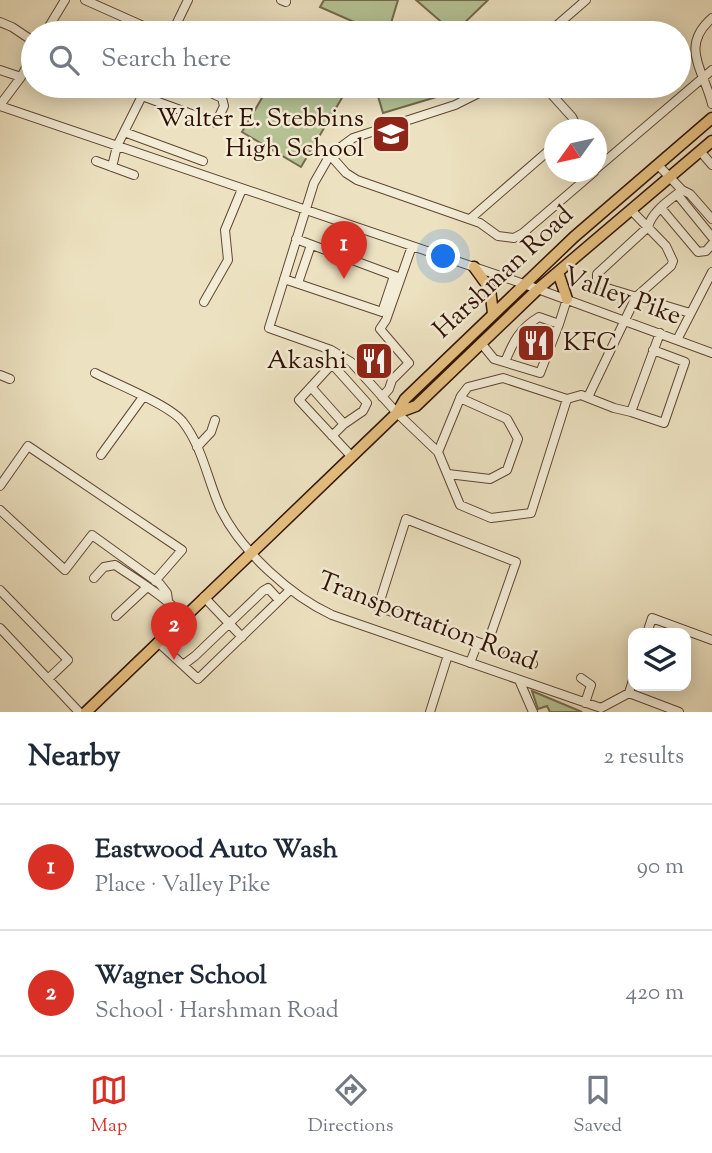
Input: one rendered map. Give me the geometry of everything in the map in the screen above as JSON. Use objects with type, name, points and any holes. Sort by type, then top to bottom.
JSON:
[{"type":"main road","name":"Harshman Road","points":[[86,712],[397,413],[405,399],[493,313],[574,237],[658,165],[712,112]]},
{"type":"main road","name":"Harshman Road","points":[[397,413],[416,406],[538,289],[712,141]]},
{"type":"main road","points":[[474,267],[490,289],[493,313]]},
{"type":"main road","points":[[558,272],[567,299]]},
{"type":"street","points":[[52,21],[65,0]]},
{"type":"street","points":[[85,0],[132,21]]},
{"type":"street","points":[[178,21],[188,0]]},
{"type":"street","points":[[562,21],[586,0]]},
{"type":"street","points":[[712,18],[701,31],[694,48],[712,112]]},
{"type":"street","points":[[0,22],[21,33]]},
{"type":"street","points":[[0,70],[21,77],[0,105]]},
{"type":"street","points":[[691,88],[712,70]]},
{"type":"street","points":[[704,77],[712,84]]},
{"type":"street","points":[[112,167],[117,146],[141,98]]},
{"type":"street","points":[[148,98],[216,122],[224,106],[222,98]]},
{"type":"street","points":[[469,98],[353,138],[330,155],[318,172],[269,328],[336,353],[351,362],[397,413],[438,452],[460,505],[491,518],[530,513],[567,399]]},
{"type":"street","points":[[555,98],[573,119]]},
{"type":"street","points":[[607,160],[679,98]]},
{"type":"street","name":"Valley Pike","points":[[0,105],[242,190],[524,284],[712,352]]},
{"type":"street","points":[[124,132],[203,161]]},
{"type":"street","points":[[700,151],[712,165]]},
{"type":"street","points":[[330,155],[346,173],[357,180],[470,219],[498,236],[514,238],[581,182]]},
{"type":"street","points":[[470,219],[544,155]]},
{"type":"street","points":[[96,161],[134,176]]},
{"type":"street","points":[[658,165],[712,237]]},
{"type":"street","points":[[204,302],[228,260],[225,230],[242,190]]},
{"type":"street","points":[[680,192],[650,218],[648,227],[597,274],[597,279],[607,288],[690,313]]},
{"type":"street","points":[[680,192],[690,194],[712,219]]},
{"type":"street","points":[[661,208],[698,252],[706,251],[712,243]]},
{"type":"street","points":[[587,397],[636,297],[671,267],[673,261],[670,252],[631,210]]},
{"type":"street","points":[[296,239],[398,277]]},
{"type":"street","points":[[298,283],[312,245]]},
{"type":"street","points":[[284,279],[383,312],[412,246]]},
{"type":"street","points":[[677,340],[712,272]]},
{"type":"street","points":[[382,397],[392,380],[409,363],[380,329],[386,320],[398,277]]},
{"type":"street","points":[[481,343],[494,359],[540,373],[567,299]]},
{"type":"street","points":[[505,362],[518,334],[528,324],[539,317],[559,324]]},
{"type":"street","points":[[631,412],[660,333]]},
{"type":"street","points":[[438,452],[460,398],[468,387],[503,378],[567,399],[581,394],[614,408],[664,423],[685,362],[653,350]]},
{"type":"street","points":[[336,353],[332,364],[299,400],[352,457]]},
{"type":"street","points":[[332,364],[367,403],[363,411],[332,436]]},
{"type":"street","name":"Transportation Road","points":[[95,373],[182,420],[197,447],[222,512],[252,552],[289,590],[304,601],[332,615],[601,709],[629,693]]},
{"type":"street","points":[[0,375],[10,379]]},
{"type":"street","points":[[311,387],[345,424]]},
{"type":"street","points":[[100,455],[143,397]]},
{"type":"street","points":[[448,474],[490,479],[507,470],[518,439],[507,419],[460,398]]},
{"type":"street","points":[[197,447],[211,432],[215,421]]},
{"type":"street","points":[[0,486],[28,446],[182,550],[155,581]]},
{"type":"street","points":[[0,510],[65,570],[93,535],[155,581],[167,593],[168,600]]},
{"type":"street","points":[[406,519],[516,562],[487,645],[478,642],[378,607],[406,519]]},
{"type":"street","points":[[94,578],[104,567],[112,565],[168,600],[184,617]]},
{"type":"street","points":[[116,616],[146,588]]},
{"type":"street","points":[[183,665],[268,588],[279,600]]},
{"type":"street","points":[[0,590],[68,660],[48,679]]},
{"type":"street","points":[[158,642],[198,679],[289,590]]},
{"type":"street","points":[[204,597],[242,636]]},
{"type":"street","points":[[649,628],[652,618],[679,628]]},
{"type":"street","points":[[0,628],[79,712]]},
{"type":"street","points":[[691,632],[712,640]]},
{"type":"street","points":[[470,663],[478,642]]},
{"type":"street","points":[[430,712],[448,655]]},
{"type":"street","points":[[506,655],[533,664]]},
{"type":"street","points":[[519,659],[516,678],[533,712]]},
{"type":"street","points":[[581,678],[591,685],[585,703]]},
{"type":"street","points":[[629,693],[679,712]]},
{"type":"green space","points":[[324,0],[398,0],[392,21],[352,21],[320,7]]},
{"type":"green space","points":[[416,0],[488,0],[466,21],[440,21]]},
{"type":"green space","points":[[262,98],[342,98],[301,167],[242,132]]},
{"type":"green space","points":[[379,98],[433,98],[383,113]]},
{"type":"green space","points":[[532,691],[582,712],[550,712],[547,706],[538,709]]},
{"type":"place","name":"Walter E. Stebbins High School","points":[[391,134]]},
{"type":"place","name":"Eastwood Auto Wash","points":[[344,279]]},
{"type":"place","name":"KFC","points":[[536,343]]},
{"type":"place","name":"Akashi","points":[[374,361]]},
{"type":"place","name":"Wagner School","points":[[174,660]]}]
